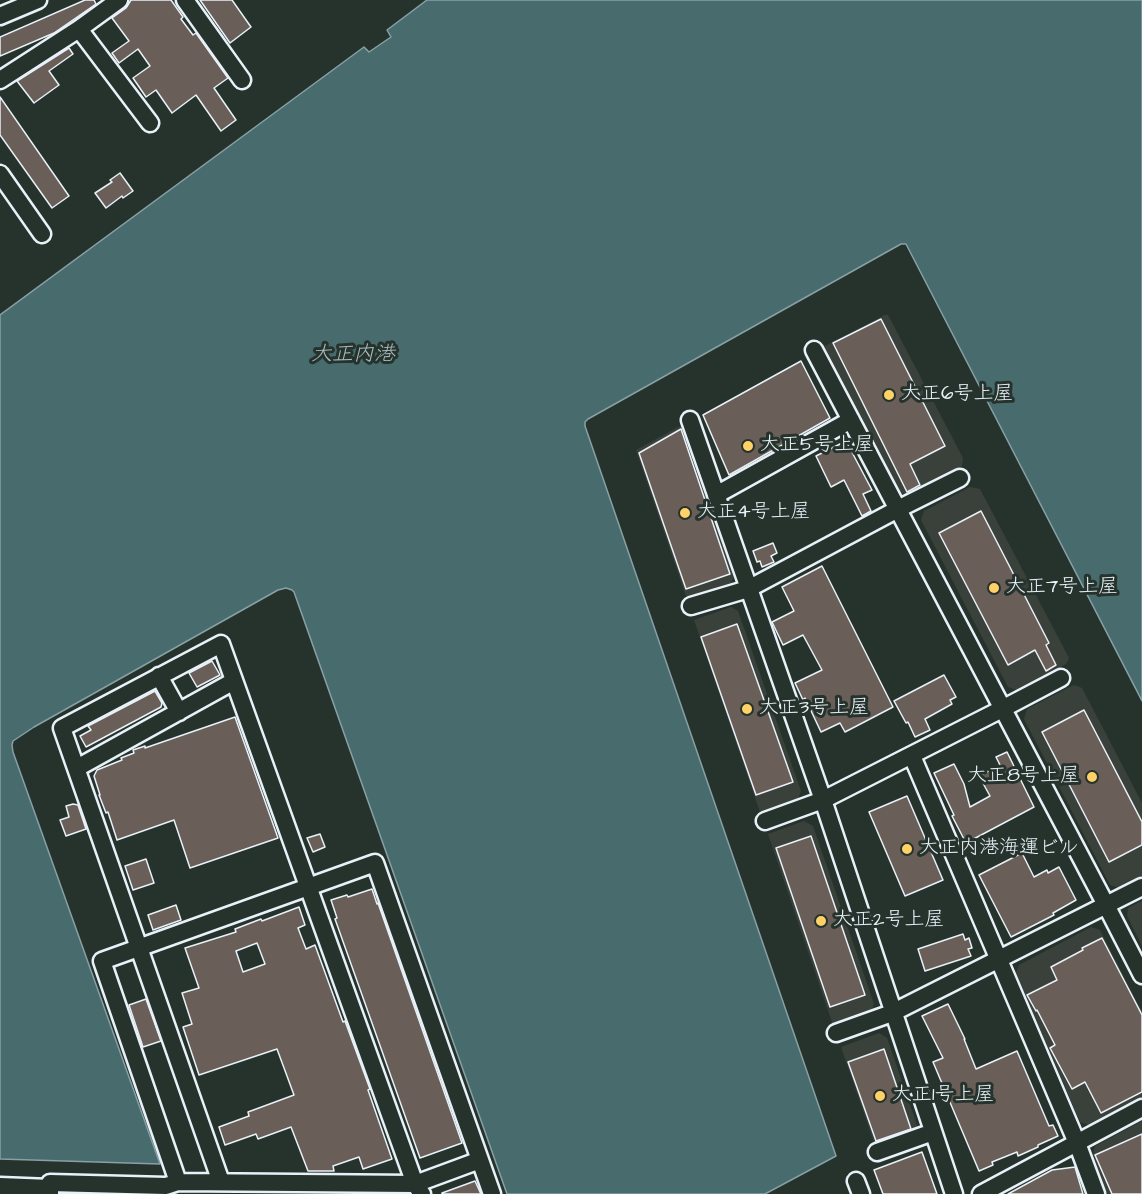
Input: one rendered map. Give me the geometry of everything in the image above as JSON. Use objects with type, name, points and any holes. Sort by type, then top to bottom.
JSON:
[{"type":"street","points":[[0,16],[38,0]]},
{"type":"street","points":[[0,80],[119,0]]},
{"type":"street","points":[[184,0],[242,80]]},
{"type":"street","points":[[79,29],[150,123]]},
{"type":"street","points":[[0,174],[42,234]]},
{"type":"street","points":[[814,351],[1142,975]]},
{"type":"street","points":[[690,420],[823,800],[954,1194]]},
{"type":"street","points":[[716,495],[850,420]]},
{"type":"street","points":[[691,606],[748,589],[960,478]]},
{"type":"street","points":[[212,1186],[139,948],[62,728],[221,644],[419,1189]]},
{"type":"street","points":[[159,676],[179,712]]},
{"type":"street","points":[[765,821],[823,800],[1061,678]]},
{"type":"street","points":[[77,768],[234,681]]},
{"type":"street","points":[[912,756],[1077,1143],[1096,1194]]},
{"type":"street","points":[[178,1182],[102,961],[375,863],[492,1194]]},
{"type":"street","points":[[836,1033],[892,1013],[1142,887]]},
{"type":"street","points":[[981,1194],[1142,1108]]},
{"type":"street","points":[[877,1152],[933,1132]]},
{"type":"street","points":[[0,1186],[50,1191],[50,1183],[166,1186],[178,1182],[212,1186],[419,1189],[480,1160]]},
{"type":"shaded area","name":"大正6号上屋","points":[[888,315],[963,458],[962,466],[908,495],[899,492],[823,347]]},
{"type":"shaded area","name":"大正4号上屋","points":[[682,425],[734,576],[731,583],[687,599],[636,450]]},
{"type":"shaded area","points":[[970,487],[980,489],[1069,658],[1066,664],[1016,690],[1008,687],[921,520],[924,511]]},
{"type":"shaded area","name":"大正3号上屋","points":[[731,607],[738,611],[801,791],[798,799],[760,812],[694,620]]},
{"type":"shaded area","points":[[1074,685],[1082,688],[1142,803],[1142,876],[1119,888],[1110,885],[1024,719],[1027,709]]},
{"type":"shaded area","name":"大正2号上屋","points":[[804,821],[813,826],[874,1004],[871,1012],[833,1025],[768,834]]},
{"type":"shaded area","points":[[1142,901],[1142,946],[1127,916],[1128,908]]},
{"type":"shaded area","points":[[1091,927],[1100,930],[1142,1012],[1142,1097],[1089,1125],[1080,1122],[1016,973],[1019,965]]},
{"type":"shaded area","name":"大正1号上屋","points":[[879,1033],[887,1038],[917,1125],[915,1131],[875,1145],[841,1047]]},
{"type":"shaded area","points":[[1142,1121],[1142,1194],[1107,1194],[1093,1155],[1095,1146]]},
{"type":"water","name":"大正内港","points":[[427,0],[1142,0],[1142,701],[906,244],[901,244],[585,422],[836,1156],[765,1194],[507,1194],[294,592],[286,588],[278,590],[13,741],[13,752],[160,1164],[0,1159],[0,315],[364,47],[369,52],[391,37],[387,30]]},
{"type":"building","points":[[85,0],[94,0],[96,4],[54,33],[0,56],[0,37]]},
{"type":"building","points":[[131,0],[171,0],[183,17],[181,19],[193,35],[196,33],[228,78],[214,88],[236,120],[221,131],[196,95],[172,113],[156,90],[146,97],[133,78],[150,66],[138,49],[119,63],[112,53],[129,41],[112,18],[126,8]]},
{"type":"building","points":[[200,0],[232,0],[251,27],[230,43]]},
{"type":"building","points":[[69,48],[73,54],[49,71],[59,85],[34,103],[17,81]]},
{"type":"building","points":[[0,97],[69,196],[52,208],[0,135]]},
{"type":"building","points":[[120,173],[133,191],[106,208],[95,193],[112,182],[110,180]]},
{"type":"building","name":"大正6号上屋","points":[[881,319],[945,446],[910,464],[920,485],[907,492],[833,343]]},
{"type":"building","name":"大正5号上屋","points":[[801,361],[830,418],[729,475],[703,415]]},
{"type":"building","name":"大正4号上屋","points":[[681,429],[730,574],[686,589],[639,453]]},
{"type":"building","points":[[846,441],[872,490],[863,494],[871,511],[862,516],[844,480],[831,487],[816,456]]},
{"type":"building","name":"大正7号上屋","points":[[981,511],[1049,643],[1046,645],[1056,665],[1046,671],[1035,650],[1008,665],[939,533]]},
{"type":"building","points":[[773,543],[777,553],[771,556],[774,562],[762,567],[760,561],[757,562],[753,551]]},
{"type":"building","points":[[822,566],[893,707],[845,732],[840,723],[821,732],[805,698],[803,700],[795,683],[822,670],[803,635],[783,645],[772,622],[794,611],[782,587]]},
{"type":"building","name":"大正3号上屋","points":[[737,624],[793,782],[756,795],[701,637]]},
{"type":"building","points":[[212,661],[220,675],[197,687],[189,673]]},
{"type":"building","points":[[944,675],[956,697],[950,700],[952,704],[925,719],[930,730],[915,737],[894,701]]},
{"type":"building","points":[[155,691],[162,703],[161,707],[86,747],[80,736],[91,730],[88,726]]},
{"type":"building","name":"大正8号上屋","points":[[1084,710],[1142,822],[1142,845],[1109,862],[1042,732]]},
{"type":"building","points":[[235,717],[278,838],[190,868],[174,820],[117,840],[108,812],[106,813],[99,795],[94,776],[97,770],[122,760],[121,758],[134,753],[133,750]]},
{"type":"building","points":[[1007,752],[1034,807],[966,843],[934,773],[954,764],[964,784],[970,807],[990,796],[979,776],[1000,765],[996,757]]},
{"type":"building","name":"大正内港海運ビル","points":[[907,796],[943,880],[905,896],[869,812]]},
{"type":"building","points":[[78,805],[86,829],[66,836],[60,820],[69,817],[66,806]]},
{"type":"building","points":[[320,834],[325,847],[313,852],[307,838]]},
{"type":"building","name":"大正2号上屋","points":[[811,836],[865,995],[830,1007],[776,848]]},
{"type":"building","points":[[1022,853],[1034,877],[1059,867],[1076,900],[1053,913],[1054,915],[1011,937],[979,875]]},
{"type":"building","points":[[146,859],[154,883],[133,890],[125,866]]},
{"type":"building","points":[[372,889],[462,1143],[420,1158],[335,919],[337,918],[331,900]]},
{"type":"building","points":[[176,905],[181,920],[153,930],[148,915]]},
{"type":"building","points":[[299,907],[305,925],[298,928],[306,949],[315,945],[370,1089],[368,1090],[392,1159],[363,1169],[359,1157],[333,1166],[334,1171],[308,1171],[291,1127],[258,1139],[256,1134],[225,1145],[219,1127],[249,1116],[248,1112],[294,1095],[277,1049],[199,1075],[183,1027],[192,1024],[182,993],[199,988],[185,948],[236,932],[235,929],[261,919],[262,921]],"holes":[[[257,943],[265,964],[243,972],[236,951]]]},
{"type":"building","points":[[963,934],[965,940],[969,938],[972,948],[968,949],[971,956],[925,971],[918,949]]},
{"type":"building","points":[[1102,938],[1142,1015],[1142,1092],[1101,1113],[1085,1082],[1072,1089],[1050,1048],[1055,1045],[1027,995],[1057,980],[1051,967]]},
{"type":"building","points":[[146,999],[161,1041],[143,1047],[129,1005]]},
{"type":"building","points":[[948,1004],[976,1069],[1017,1051],[1049,1126],[1053,1125],[1058,1136],[1018,1156],[1017,1152],[992,1162],[993,1165],[979,1171],[933,1062],[943,1058],[922,1016]]},
{"type":"building","name":"大正1号上屋","points":[[884,1049],[911,1129],[876,1141],[848,1062]]},
{"type":"building","points":[[1142,1134],[1142,1194],[1112,1194],[1095,1155]]},
{"type":"building","points":[[922,1152],[937,1194],[883,1194],[874,1170]]},
{"type":"building","points":[[1075,1167],[1083,1194],[1008,1194],[1052,1170]]},
{"type":"building","points":[[475,1181],[481,1194],[442,1194],[442,1193]]},
{"type":"place","name":"大正6号上屋","points":[[889,395]]},
{"type":"place","name":"大正5号上屋","points":[[748,446]]},
{"type":"place","name":"大正4号上屋","points":[[685,513]]},
{"type":"place","name":"大正7号上屋","points":[[994,588]]},
{"type":"place","name":"大正3号上屋","points":[[747,709]]},
{"type":"place","name":"大正8号上屋","points":[[1092,777]]},
{"type":"place","name":"大正内港海運ビル","points":[[907,849]]},
{"type":"place","name":"大正2号上屋","points":[[821,921]]},
{"type":"place","name":"大正1号上屋","points":[[880,1096]]}]
